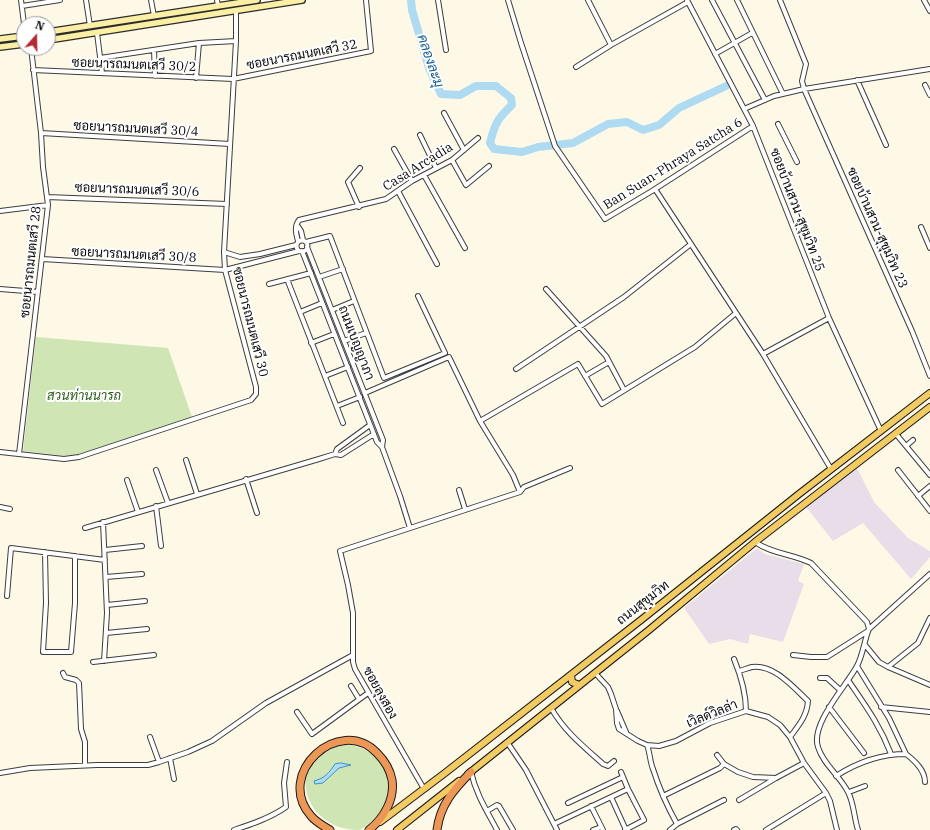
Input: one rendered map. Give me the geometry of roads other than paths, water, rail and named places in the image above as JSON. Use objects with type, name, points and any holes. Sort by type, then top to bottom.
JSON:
[{"type":"highway","points":[[330,830],[315,820],[307,811],[302,799],[301,780],[308,763],[317,753],[330,744],[345,741],[359,743],[372,749],[384,761],[390,774],[392,789],[390,800],[385,812],[371,828]]},
{"type":"highway","points":[[437,830],[439,816],[453,790],[471,772]]},
{"type":"main road","points":[[56,31],[154,16],[218,3],[257,0]]},
{"type":"main road","points":[[56,39],[302,0]]},
{"type":"main road","points":[[0,39],[16,37]]},
{"type":"main road","points":[[0,47],[16,45]]},
{"type":"main road","name":"ถนนสุขุมวิท","points":[[371,828],[424,789],[571,675],[831,469],[930,393]]},
{"type":"main road","name":"ถนนสุขุมวิท","points":[[397,830],[595,673],[755,542],[930,407]]},
{"type":"main road","points":[[571,675],[572,682],[579,685]]},
{"type":"street","points":[[21,0],[23,16]]},
{"type":"street","points":[[22,6],[60,0]]},
{"type":"street","points":[[86,0],[90,26]]},
{"type":"street","points":[[151,0],[154,16]]},
{"type":"street","name":"ซอยนารถมนตเสวี 32","points":[[234,79],[372,51],[366,0]]},
{"type":"street","points":[[438,0],[446,50]]},
{"type":"street","name":"Ban Suan-Phraya Satcha 6","points":[[508,0],[553,140],[605,219],[655,189],[753,126]]},
{"type":"street","points":[[588,0],[611,45]]},
{"type":"street","points":[[712,0],[764,100]]},
{"type":"street","points":[[737,0],[783,94]]},
{"type":"street","points":[[780,0],[806,64],[802,81],[804,88]]},
{"type":"street","points":[[924,0],[930,11]]},
{"type":"street","points":[[576,67],[687,1]]},
{"type":"street","name":"ซอยบ้านสวน-สุขุมวิท 25","points":[[687,1],[753,126],[828,318],[881,431]]},
{"type":"street","name":"ซอยนารถมนตเสวี 30","points":[[0,452],[64,459],[79,458],[251,400],[256,394],[256,387],[225,270],[224,252],[236,41],[236,10]]},
{"type":"street","points":[[715,54],[752,32]]},
{"type":"street","points":[[97,33],[102,73]]},
{"type":"street","points":[[100,58],[199,43],[236,41]]},
{"type":"street","points":[[196,78],[199,43]]},
{"type":"street","points":[[154,50],[154,76]]},
{"type":"street","name":"ซอยนารถมนตเสวี 28","points":[[19,454],[48,205],[42,133],[31,56]]},
{"type":"street","points":[[744,108],[764,100],[804,88],[930,69]]},
{"type":"street","name":"ซอยนารถมนตเสวี 30/2","points":[[33,70],[234,79]]},
{"type":"street","points":[[857,80],[886,145]]},
{"type":"street","points":[[925,85],[930,95]]},
{"type":"street","name":"ซอยบ้านสวน-สุขุมวิท 23","points":[[804,88],[912,331],[930,376]]},
{"type":"street","points":[[444,113],[464,150]]},
{"type":"street","points":[[778,124],[796,162]]},
{"type":"street","name":"ซอยนารถมนตเสวี 30/4","points":[[42,133],[230,144]]},
{"type":"street","points":[[420,135],[436,168]]},
{"type":"street","name":"Casa Arcadia","points":[[297,225],[299,220],[386,200],[412,181],[452,160],[478,138]]},
{"type":"street","points":[[394,149],[412,181]]},
{"type":"street","points":[[452,160],[466,185],[489,166]]},
{"type":"street","points":[[359,207],[348,182],[360,168]]},
{"type":"street","points":[[424,174],[465,248]]},
{"type":"street","points":[[655,189],[763,354],[831,469]]},
{"type":"street","points":[[398,191],[437,264]]},
{"type":"street","name":"ซอยนารถมนตเสวี 30/6","points":[[47,197],[227,204]]},
{"type":"street","points":[[0,211],[48,205]]},
{"type":"street","points":[[297,225],[295,232],[297,243]]},
{"type":"street","name":"ถนนเบญญาภา","points":[[297,225],[306,243],[383,440],[382,447]]},
{"type":"street","points":[[921,227],[930,248]]},
{"type":"street","points":[[224,252],[240,257],[260,254],[297,243],[306,243],[330,236],[384,378],[445,353],[418,296]]},
{"type":"street","name":"ถนนเบญญาภา","points":[[297,243],[297,248],[301,251],[311,273],[377,442],[382,447],[410,528]]},
{"type":"street","points":[[301,251],[306,250],[306,243]]},
{"type":"street","points":[[516,369],[624,297],[691,244]]},
{"type":"street","name":"ซอยนารถมนตเสวี 30/8","points":[[42,259],[225,270],[301,251]]},
{"type":"street","points":[[260,254],[261,261]]},
{"type":"street","points":[[319,277],[343,268]]},
{"type":"street","points":[[269,284],[311,273]]},
{"type":"street","points":[[287,279],[343,423]]},
{"type":"street","points":[[0,289],[38,292]]},
{"type":"street","points":[[546,289],[606,356],[624,390]]},
{"type":"street","points":[[332,310],[354,301]]},
{"type":"street","points":[[300,312],[322,303]]},
{"type":"street","points":[[480,421],[578,364],[602,404],[695,347],[736,313]]},
{"type":"street","points":[[763,354],[828,318]]},
{"type":"street","points":[[330,322],[336,319]]},
{"type":"street","points":[[344,341],[366,333]]},
{"type":"street","points":[[311,342],[334,334]]},
{"type":"street","points":[[365,393],[449,357],[480,421],[513,475],[520,492]]},
{"type":"street","points":[[585,376],[609,362]]},
{"type":"street","points":[[325,376],[348,367]]},
{"type":"street","points":[[355,386],[361,383]]},
{"type":"street","points":[[337,406],[360,397]]},
{"type":"street","points":[[335,454],[336,449],[370,425]]},
{"type":"street","points":[[85,528],[246,479],[335,454],[341,456],[374,434]]},
{"type":"street","points":[[896,434],[930,475]]},
{"type":"street","points":[[906,446],[913,440]]},
{"type":"street","points":[[186,460],[196,494]]},
{"type":"street","points":[[410,528],[520,492],[524,487],[570,468]]},
{"type":"street","points":[[156,470],[168,503]]},
{"type":"street","points":[[898,470],[930,511]]},
{"type":"street","points":[[246,479],[257,513]]},
{"type":"street","points":[[127,480],[138,512]]},
{"type":"street","points":[[918,496],[930,486]]},
{"type":"street","points":[[459,490],[465,509]]},
{"type":"street","points":[[156,506],[161,546]]},
{"type":"street","points":[[0,507],[10,509]]},
{"type":"street","points":[[103,522],[107,605],[104,661]]},
{"type":"street","name":"ซอยลุงสอง","points":[[410,528],[340,551],[353,613],[353,655],[355,669],[424,789]]},
{"type":"street","points":[[755,542],[764,548],[803,559],[811,563],[867,622],[868,630],[865,645],[857,666],[829,707],[817,734],[816,740],[822,756],[848,792],[858,830]]},
{"type":"street","points":[[105,550],[142,546]]},
{"type":"street","points":[[6,596],[11,548],[105,560]]},
{"type":"street","points":[[45,552],[46,603],[43,652],[71,652],[75,603],[75,556]]},
{"type":"street","points":[[106,578],[142,574]]},
{"type":"street","points":[[793,655],[827,657],[868,630],[930,574]]},
{"type":"street","points":[[107,605],[145,601]]},
{"type":"street","points":[[888,667],[918,643],[930,618]]},
{"type":"street","points":[[106,633],[147,629]]},
{"type":"street","points":[[865,645],[879,662],[930,685]]},
{"type":"street","points":[[93,662],[154,655]]},
{"type":"street","points":[[0,773],[30,768],[148,765],[159,762],[188,752],[212,741],[266,703],[353,655]]},
{"type":"street","points":[[734,659],[746,697],[746,711]]},
{"type":"street","points":[[857,666],[889,718],[906,754],[920,768],[925,776],[925,782]]},
{"type":"street","points":[[739,671],[753,667],[769,670],[780,676],[808,701],[808,710],[790,737]]},
{"type":"street","points":[[62,673],[65,677],[78,681],[81,729],[85,742],[85,766]]},
{"type":"street","points":[[595,673],[608,687],[627,734],[647,745],[652,768],[663,796],[677,824]]},
{"type":"street","points":[[820,678],[827,678],[840,690]]},
{"type":"street","points":[[848,680],[879,726],[891,754]]},
{"type":"street","points":[[351,686],[359,699]]},
{"type":"street","points":[[297,712],[312,734],[368,693]]},
{"type":"street","points":[[829,707],[864,753]]},
{"type":"street","points":[[882,707],[930,712]]},
{"type":"street","points":[[551,708],[559,722],[571,736],[604,764],[608,766],[614,761]]},
{"type":"street","name":"เวิลด์วิลล่า","points":[[647,745],[658,746],[676,741],[710,723],[746,711],[768,717],[780,725],[790,737],[804,763],[830,800],[837,830]]},
{"type":"street","points":[[150,737],[159,762]]},
{"type":"street","points":[[507,742],[526,770],[557,830]]},
{"type":"street","points":[[836,776],[856,765],[891,754],[906,754]]},
{"type":"street","points":[[717,755],[724,764],[738,772],[754,776],[776,778]]},
{"type":"street","points":[[170,758],[174,779]]},
{"type":"street","points":[[234,830],[264,820],[286,807],[284,782],[287,762]]},
{"type":"street","points":[[739,800],[804,763]]},
{"type":"street","points":[[663,796],[703,777],[720,768],[724,764]]},
{"type":"street","points":[[471,772],[474,784],[497,830]]},
{"type":"street","points":[[611,797],[625,830],[644,820],[621,772]]},
{"type":"street","points":[[568,803],[623,777]]},
{"type":"street","points":[[848,792],[865,786]]},
{"type":"street","points":[[554,824],[628,789]]},
{"type":"street","points":[[766,830],[826,794]]},
{"type":"street","points":[[670,830],[677,824],[724,800]]},
{"type":"street","points":[[487,811],[497,805],[499,806],[513,830]]},
{"type":"street","points":[[591,806],[602,828],[593,830]]},
{"type":"water","points":[[341,763],[351,765],[339,768],[323,783],[315,784],[314,781],[326,775],[335,764]]},
{"type":"waterway","name":"คลองละมุ","points":[[411,0],[412,10],[429,68],[441,94],[460,95],[476,86],[496,86],[511,98],[512,105],[500,117],[494,130],[490,143],[494,149],[522,152],[538,147],[573,143],[608,124],[627,122],[643,130],[659,125],[679,108],[726,86]]},
{"type":"park label","name":"สวนท่านนารถ","points":[[84,396]]}]
